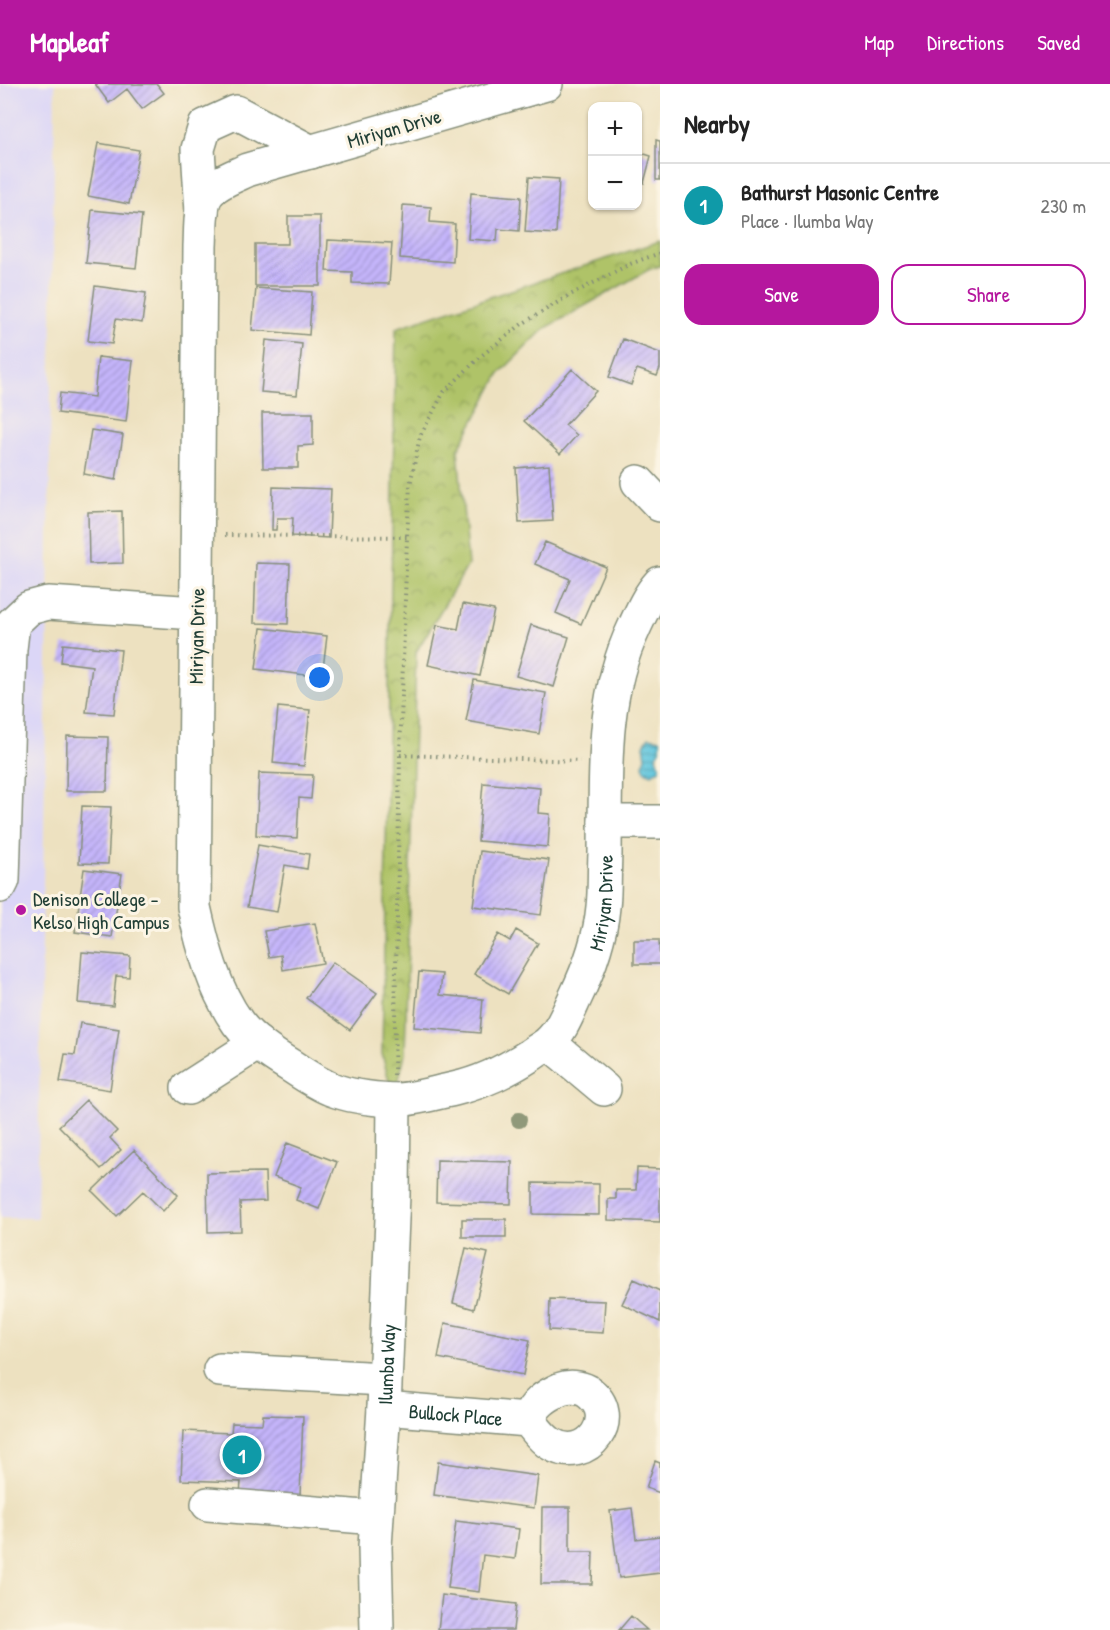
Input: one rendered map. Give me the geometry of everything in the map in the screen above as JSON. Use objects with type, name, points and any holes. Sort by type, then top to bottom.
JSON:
[{"type":"street","name":"Miriyan Drive","points":[[202,213],[205,197],[210,190],[248,170],[311,152],[479,94],[546,84]]},
{"type":"street","name":"Miriyan Drive","points":[[311,152],[236,112],[205,126],[198,149],[202,213],[194,908],[204,950],[224,999],[239,1024],[258,1043],[332,1090],[394,1100],[459,1088],[519,1062],[549,1043],[562,1025],[586,976],[597,942],[604,905],[609,711],[626,645],[646,603],[660,583]]},
{"type":"street","points":[[638,482],[660,505]]},
{"type":"street","points":[[0,886],[3,880],[10,649],[13,623],[29,608],[48,603],[196,613]]},
{"type":"street","points":[[605,822],[660,822]]},
{"type":"street","points":[[188,1088],[258,1043]]},
{"type":"street","points":[[549,1043],[604,1089]]},
{"type":"street","name":"Ilumba Way","points":[[377,1630],[375,1547],[393,1195],[394,1100]]},
{"type":"street","name":"Bullock Place","points":[[220,1370],[384,1393],[528,1420]]},
{"type":"street","points":[[208,1504],[376,1518]]},
{"type":"path","points":[[394,1100],[400,755],[407,537],[410,485],[420,436],[444,392],[481,356],[522,324],[568,296],[630,264],[660,253]]},
{"type":"path","points":[[197,535],[407,537]]},
{"type":"path","points":[[400,755],[606,762]]},
{"type":"shaded area","name":"Denison College - Kelso High Campus","points":[[0,84],[55,84],[37,1218],[0,1218]]},
{"type":"green space","points":[[660,241],[660,266],[648,270],[544,329],[500,373],[458,450],[468,565],[416,652],[405,1054],[394,1100],[382,1054],[396,328]]},
{"type":"water","points":[[649,737],[660,739],[660,750],[656,757],[660,765],[659,769],[652,774],[645,771],[643,765],[646,757],[644,745]]},
{"type":"building","points":[[95,84],[157,84],[164,93],[142,109],[127,89],[109,103]]},
{"type":"building","points":[[656,140],[660,141],[660,180],[656,180]]},
{"type":"building","points":[[98,143],[139,150],[129,204],[88,196]]},
{"type":"building","points":[[642,153],[651,156],[644,183],[642,183]]},
{"type":"building","points":[[529,177],[559,179],[556,234],[525,232]]},
{"type":"building","points":[[471,193],[521,197],[519,231],[498,229],[497,241],[468,239]]},
{"type":"building","points":[[403,205],[431,207],[430,222],[455,224],[453,262],[400,258]]},
{"type":"building","points":[[92,210],[142,215],[136,268],[86,263]]},
{"type":"building","points":[[288,216],[320,216],[320,286],[255,286],[255,244],[288,244]]},
{"type":"building","points":[[328,240],[392,243],[389,284],[352,283],[352,272],[326,271]]},
{"type":"building","points":[[95,286],[146,293],[142,323],[116,319],[112,344],[88,341]]},
{"type":"building","points":[[256,288],[312,292],[309,335],[252,330]]},
{"type":"building","points":[[623,339],[660,353],[660,368],[657,376],[637,369],[631,385],[609,377]]},
{"type":"building","points":[[266,340],[302,344],[297,395],[261,392]]},
{"type":"building","points":[[98,357],[133,361],[126,422],[58,413],[60,393],[94,397]]},
{"type":"building","points":[[572,369],[596,391],[565,425],[577,435],[560,454],[524,421]]},
{"type":"building","points":[[262,413],[313,413],[313,445],[298,446],[298,468],[263,468]]},
{"type":"building","points":[[91,430],[123,435],[116,480],[84,474]]},
{"type":"building","points":[[549,465],[553,521],[519,523],[516,468]]},
{"type":"building","points":[[273,487],[331,489],[329,538],[292,536],[293,518],[277,518],[276,530],[272,530]]},
{"type":"building","points":[[122,511],[123,563],[89,564],[88,512]]},
{"type":"building","points":[[545,542],[606,567],[581,624],[556,613],[570,579],[535,564]]},
{"type":"building","points":[[256,563],[290,564],[288,624],[254,623]]},
{"type":"building","points":[[463,604],[494,610],[480,676],[428,665],[437,625],[458,629]]},
{"type":"building","points":[[531,625],[569,637],[554,687],[516,676]]},
{"type":"building","points":[[261,628],[327,636],[322,677],[256,669]]},
{"type":"building","points":[[63,644],[121,650],[114,714],[86,712],[92,666],[61,662]]},
{"type":"building","points":[[474,680],[546,693],[539,734],[466,721]]},
{"type":"building","points":[[278,707],[310,710],[304,766],[273,763]]},
{"type":"building","points":[[67,736],[108,737],[107,791],[66,791]]},
{"type":"building","points":[[259,773],[313,775],[311,799],[299,798],[297,838],[256,835]]},
{"type":"building","points":[[483,783],[540,788],[538,813],[550,814],[548,847],[478,841]]},
{"type":"building","points":[[82,806],[111,807],[108,864],[79,863]]},
{"type":"building","points":[[258,845],[309,854],[307,869],[285,865],[277,912],[247,907]]},
{"type":"building","points":[[480,851],[549,860],[541,915],[473,906]]},
{"type":"building","points":[[84,869],[122,874],[112,937],[75,932]]},
{"type":"building","points":[[315,923],[323,963],[283,970],[281,955],[269,957],[264,931]]},
{"type":"building","points":[[516,930],[538,943],[508,994],[474,974],[498,934],[510,941]]},
{"type":"building","points":[[634,940],[659,940],[660,964],[634,964]]},
{"type":"building","points":[[82,952],[130,956],[129,977],[116,976],[113,1006],[78,1003]]},
{"type":"building","points":[[333,962],[377,993],[350,1030],[306,998]]},
{"type":"building","points":[[419,972],[442,974],[440,995],[483,999],[480,1033],[414,1027]]},
{"type":"building","points":[[80,1023],[119,1029],[110,1090],[60,1082],[65,1054],[75,1055]]},
{"type":"building","points":[[86,1100],[117,1131],[110,1138],[121,1150],[101,1169],[59,1126]]},
{"type":"building","points":[[287,1143],[337,1162],[319,1209],[296,1200],[301,1187],[274,1177]]},
{"type":"building","points":[[134,1150],[178,1195],[163,1211],[143,1191],[117,1216],[92,1191]]},
{"type":"building","points":[[437,1160],[512,1162],[511,1204],[436,1202]]},
{"type":"building","points":[[637,1168],[660,1169],[660,1222],[608,1220],[608,1199],[616,1199],[616,1190],[636,1190]]},
{"type":"building","points":[[265,1172],[266,1201],[240,1202],[241,1231],[208,1232],[207,1173]]},
{"type":"building","points":[[533,1183],[599,1184],[599,1215],[533,1214]]},
{"type":"building","points":[[462,1219],[506,1219],[506,1237],[462,1237]]},
{"type":"building","points":[[466,1248],[488,1253],[474,1309],[453,1303]]},
{"type":"building","points":[[634,1279],[660,1291],[660,1322],[622,1304]]},
{"type":"building","points":[[550,1299],[605,1301],[603,1333],[549,1330]]},
{"type":"building","points":[[445,1323],[530,1340],[523,1375],[438,1358]]},
{"type":"building","points":[[263,1415],[303,1416],[300,1497],[240,1494],[241,1482],[181,1480],[183,1431],[231,1433],[232,1423],[262,1424]]},
{"type":"building","points":[[655,1461],[660,1463],[660,1493],[646,1488]]},
{"type":"building","points":[[438,1462],[538,1476],[534,1508],[434,1495]]},
{"type":"building","points":[[542,1507],[570,1507],[570,1552],[593,1552],[592,1584],[541,1584]]},
{"type":"building","points":[[632,1508],[636,1539],[660,1536],[660,1573],[619,1578],[610,1511]]},
{"type":"building","points":[[456,1521],[519,1529],[515,1559],[483,1555],[479,1592],[448,1588]]},
{"type":"building","points":[[442,1595],[516,1604],[513,1630],[438,1630]]},
{"type":"building","points":[[631,1616],[647,1630],[619,1630]]},
{"type":"place","name":"Denison College - Kelso High Campus","points":[[21,910]]},
{"type":"place","name":"Bathurst Masonic Centre","points":[[242,1455]]}]
